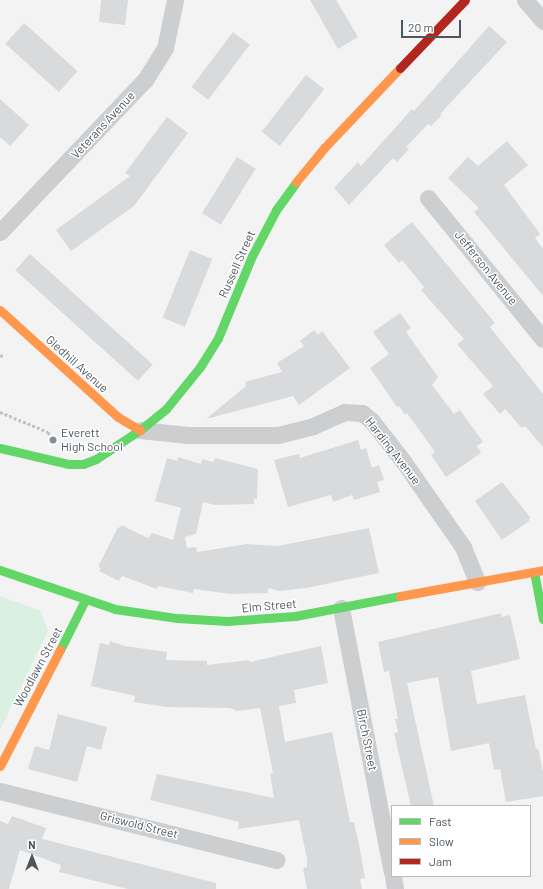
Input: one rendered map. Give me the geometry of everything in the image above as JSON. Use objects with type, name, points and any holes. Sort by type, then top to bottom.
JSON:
[{"type":"street","name":"Veterans Avenue","points":[[0,232],[145,80],[165,48],[175,0]]},
{"type":"street","name":"Russell Street","points":[[0,448],[68,464],[83,464],[96,459],[140,430],[166,409],[207,357],[228,316],[252,256],[276,210],[292,187],[334,138],[465,0]]},
{"type":"street","points":[[525,0],[543,20]]},
{"type":"street","name":"Jefferson Avenue","points":[[428,198],[543,339]]},
{"type":"street","name":"Gledhill Avenue","points":[[0,310],[118,417],[140,430]]},
{"type":"street","name":"Harding Avenue","points":[[140,430],[188,435],[273,435],[303,430],[344,412],[362,413],[369,418],[403,461],[463,546],[477,582]]},
{"type":"street","name":"Elm Street","points":[[0,570],[85,600],[150,615],[207,621],[275,619],[543,570]]},
{"type":"street","points":[[534,572],[543,619]]},
{"type":"street","name":"Woodlawn Street","points":[[0,766],[85,600]]},
{"type":"street","name":"Birch Street","points":[[341,608],[391,867]]},
{"type":"street","name":"Griswold Street","points":[[0,790],[277,860]]},
{"type":"street","points":[[393,877],[395,889]]},
{"type":"path","points":[[0,412],[48,432],[53,437],[52,445]]},
{"type":"green space","points":[[0,596],[41,611],[48,631],[0,730]]},
{"type":"building","points":[[101,0],[128,0],[125,25],[99,22]]},
{"type":"building","points":[[310,0],[336,0],[358,37],[338,49]]},
{"type":"building","points":[[24,23],[78,71],[59,92],[5,44]]},
{"type":"building","points":[[489,26],[507,42],[440,114],[442,115],[431,126],[428,124],[406,147],[409,149],[397,162],[393,158],[349,205],[334,188],[358,162],[361,166],[412,109],[414,111]]},
{"type":"building","points":[[233,32],[250,45],[208,100],[191,87]]},
{"type":"building","points":[[306,75],[324,89],[280,146],[262,132]]},
{"type":"building","points":[[0,99],[29,125],[10,146],[0,137]]},
{"type":"building","points":[[167,117],[188,133],[134,206],[71,251],[56,230],[130,176],[125,173]]},
{"type":"building","points":[[507,141],[528,165],[504,185],[540,234],[535,238],[543,249],[543,296],[474,212],[479,208],[448,178],[468,157],[478,166]]},
{"type":"building","points":[[237,157],[256,169],[221,225],[202,213]]},
{"type":"building","points":[[412,222],[495,323],[490,327],[543,394],[543,447],[525,426],[522,428],[505,409],[500,414],[483,394],[493,386],[457,344],[464,339],[421,290],[424,287],[402,260],[399,263],[384,245]]},
{"type":"building","points":[[190,250],[212,259],[185,327],[163,318]]},
{"type":"building","points":[[30,254],[153,364],[138,381],[15,270]]},
{"type":"building","points":[[400,313],[411,328],[406,332],[438,377],[432,385],[454,414],[460,410],[483,442],[477,446],[481,453],[446,477],[431,455],[435,452],[407,413],[405,415],[399,406],[397,407],[370,368],[389,354],[373,332]]},
{"type":"building","points":[[314,330],[318,335],[322,331],[350,368],[299,405],[293,396],[206,419],[246,386],[245,382],[282,372],[277,363],[304,346],[300,341]]},
{"type":"building","points":[[358,440],[361,450],[366,448],[372,468],[379,465],[384,480],[377,482],[380,492],[354,500],[352,495],[333,502],[331,495],[288,507],[274,460],[299,454],[300,458]]},
{"type":"building","points":[[178,457],[201,464],[202,459],[213,462],[215,458],[258,469],[257,499],[254,499],[254,504],[215,505],[203,502],[196,534],[185,537],[187,548],[196,547],[197,552],[247,544],[278,546],[369,528],[379,573],[306,588],[279,591],[268,588],[268,593],[231,594],[194,589],[193,593],[158,586],[157,589],[122,576],[119,581],[99,571],[101,568],[98,567],[118,527],[120,528],[121,525],[148,538],[152,533],[173,540],[181,508],[155,501],[167,458],[177,461]]},
{"type":"building","points":[[502,482],[530,517],[529,521],[502,540],[475,501]]},
{"type":"building","points":[[501,613],[502,617],[510,615],[520,659],[471,671],[477,704],[525,695],[536,749],[538,748],[543,772],[543,796],[506,802],[500,769],[494,770],[489,743],[451,751],[438,677],[407,683],[434,805],[411,805],[394,733],[398,732],[395,719],[398,719],[389,671],[384,672],[378,642]]},
{"type":"building","points":[[110,641],[125,646],[167,652],[166,660],[207,661],[207,665],[249,660],[250,662],[321,646],[328,683],[294,690],[296,703],[279,706],[285,742],[332,732],[350,822],[354,822],[360,849],[365,878],[360,879],[362,889],[307,889],[303,868],[307,867],[307,859],[299,820],[238,829],[239,822],[150,800],[157,774],[274,798],[270,774],[273,773],[260,708],[237,711],[230,708],[166,707],[134,702],[135,696],[91,686],[100,643],[109,645]]},
{"type":"building","points":[[58,714],[107,727],[101,750],[87,746],[77,782],[28,769],[35,746],[49,750]]},
{"type":"building","points":[[12,816],[46,828],[42,839],[216,883],[216,889],[128,889],[59,872],[61,865],[20,850],[9,889],[0,889],[0,821],[8,824]]},
{"type":"traffic: fast","points":[[0,448],[69,464],[83,464],[96,459],[140,430],[166,409],[200,367],[218,338],[252,256],[276,210],[296,182]]},
{"type":"traffic: fast","points":[[0,570],[115,609],[177,618],[227,621],[295,616],[400,596]]},
{"type":"traffic: fast","points":[[534,572],[543,619]]},
{"type":"traffic: fast","points":[[60,650],[85,600]]},
{"type":"traffic: slow","points":[[296,182],[324,148],[400,68]]},
{"type":"traffic: slow","points":[[0,310],[118,417],[140,430]]},
{"type":"traffic: slow","points":[[400,596],[543,570]]},
{"type":"traffic: slow","points":[[0,766],[60,650]]},
{"type":"traffic: jam","points":[[400,68],[465,0]]},
{"type":"place","name":"Everett High School","points":[[53,440]]}]
